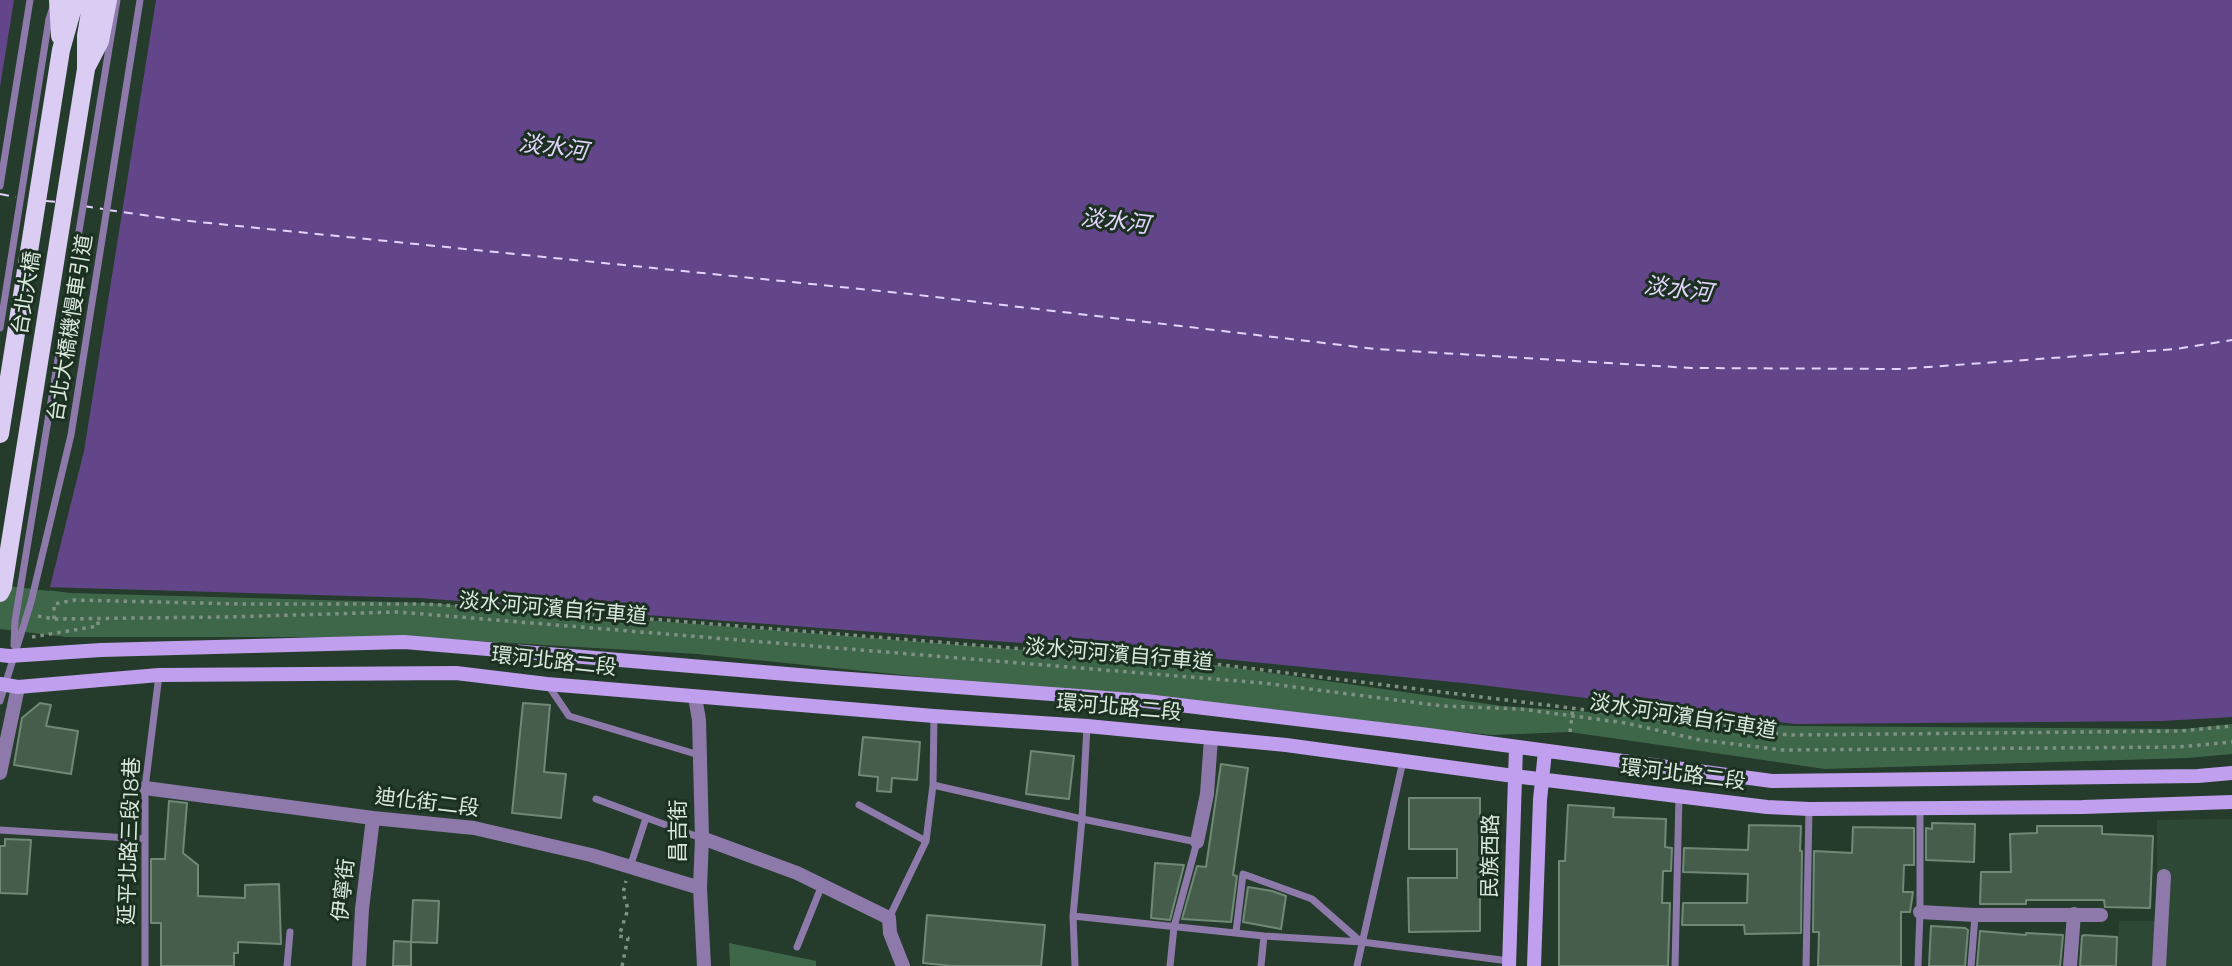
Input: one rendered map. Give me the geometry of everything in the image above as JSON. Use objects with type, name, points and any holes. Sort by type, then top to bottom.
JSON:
[{"type":"main road","points":[[57,0],[61,50]]},
{"type":"main road","name":"台北大橋","points":[[0,434],[61,50],[75,0]]},
{"type":"main road","name":"台北大橋","points":[[0,593],[86,69],[86,36],[92,0]]},
{"type":"main road","points":[[86,69],[100,41],[108,0]]},
{"type":"main road","name":"環河北路二段","points":[[7,656],[101,650],[404,642],[1146,701],[1772,781],[2198,776],[2232,773]]},
{"type":"main road","name":"環河北路二段","points":[[0,684],[18,687],[159,675],[456,673],[695,697],[1087,726],[1286,745],[1767,807],[2120,807],[2232,802]]},
{"type":"main road","name":"民族西路","points":[[1509,963],[1516,747]]},
{"type":"main road","points":[[1534,966],[1545,751]]},
{"type":"street","points":[[0,774],[3,743],[18,687]]},
{"type":"street","name":"昌吉街","points":[[695,697],[699,720],[702,838],[700,888],[704,966]]},
{"type":"street","points":[[1197,842],[1207,794],[1211,738]]},
{"type":"street","name":"迪化街二段","points":[[145,788],[373,818],[474,828],[591,855],[700,888]]},
{"type":"street","name":"伊寧街","points":[[359,966],[362,909],[373,818]]},
{"type":"street","points":[[702,838],[797,873],[889,918],[890,933],[902,966]]},
{"type":"street","points":[[2159,966],[2164,876]]},
{"type":"street","points":[[1920,912],[2101,915]]},
{"type":"street","points":[[2070,966],[2074,914]]},
{"type":"lane","points":[[0,186],[30,0]]},
{"type":"lane","points":[[0,328],[49,19],[57,0]]},
{"type":"lane","name":"台北大橋機慢車引道","points":[[0,701],[117,0]]},
{"type":"lane","name":"台北大橋機慢車引道","points":[[7,656],[34,589],[71,435],[140,0]]},
{"type":"lane","name":"延平北路三段18巷","points":[[145,966],[145,788],[159,675]]},
{"type":"lane","points":[[547,684],[569,716],[699,755]]},
{"type":"lane","points":[[889,918],[926,841],[933,785],[934,716]]},
{"type":"lane","points":[[1075,966],[1073,916],[1087,726]]},
{"type":"lane","points":[[1357,966],[1403,761]]},
{"type":"lane","points":[[933,785],[1197,842],[1174,927],[1170,966]]},
{"type":"lane","points":[[1675,966],[1679,796]]},
{"type":"lane","points":[[596,799],[702,838]]},
{"type":"lane","points":[[859,805],[926,841]]},
{"type":"lane","points":[[1918,966],[1920,807]]},
{"type":"lane","points":[[1806,966],[1810,809]]},
{"type":"lane","points":[[630,867],[646,818]]},
{"type":"lane","points":[[0,830],[145,839]]},
{"type":"lane","points":[[1236,932],[1243,874],[1312,899],[1362,942]]},
{"type":"lane","points":[[797,947],[822,885]]},
{"type":"lane","points":[[1971,966],[1975,915]]},
{"type":"lane","points":[[1073,916],[1264,936],[1362,942],[1509,963]]},
{"type":"lane","points":[[287,966],[290,932]]},
{"type":"lane","points":[[1261,966],[1264,936]]},
{"type":"lane","points":[[1457,966],[1460,955]]},
{"type":"path","points":[[54,619],[54,604],[75,600],[241,604],[426,604],[659,619],[1223,664],[1789,735],[2180,731],[2232,726]]},
{"type":"path","name":"淡水河河濱自行車道","points":[[27,614],[54,619],[98,619],[398,612],[1263,683],[1443,706],[1521,709],[1572,715],[1626,723],[1700,740],[1783,750],[2178,747],[2232,742]]},
{"type":"path","points":[[32,637],[98,626],[98,619]]},
{"type":"path","points":[[1570,732],[1573,707]]},
{"type":"path","points":[[622,966],[628,938],[619,936],[628,909],[623,892],[630,867]]},
{"type":"shaded area","points":[[0,584],[70,593],[429,603],[1215,665],[1502,706],[1792,726],[2184,729],[2232,724],[2232,754],[2188,758],[1825,769],[1570,732],[1492,735],[697,654],[410,637],[66,637],[0,629]]},
{"type":"shaded area","points":[[2232,819],[2232,966],[2117,966],[2119,921],[2157,921],[2157,820]]},
{"type":"shaded area","points":[[729,943],[816,961],[816,966],[730,966]]},
{"type":"water","name":"淡水河","points":[[0,0],[2232,0],[2232,717],[2162,721],[1795,724],[1473,684],[1183,655],[419,598],[45,587],[0,581]]},
{"type":"pier","points":[[14,0],[156,0],[84,451],[49,591],[0,585],[0,87]]},
{"type":"building","points":[[40,703],[51,705],[46,726],[78,731],[71,774],[14,765],[22,718]]},
{"type":"building","points":[[523,703],[550,705],[544,772],[566,774],[561,818],[512,813]]},
{"type":"building","points":[[863,737],[920,742],[917,780],[892,778],[891,792],[877,791],[878,777],[859,775]]},
{"type":"building","points":[[1031,751],[1074,756],[1069,799],[1026,794]]},
{"type":"building","points":[[1221,764],[1248,768],[1233,875],[1237,876],[1231,922],[1182,919],[1197,866],[1206,867]]},
{"type":"building","points":[[1409,798],[1480,798],[1480,931],[1409,932],[1408,878],[1457,878],[1457,849],[1409,849]]},
{"type":"building","points":[[169,801],[187,803],[183,853],[198,865],[198,896],[245,898],[245,885],[279,884],[281,944],[238,942],[238,953],[234,953],[234,966],[161,966],[161,923],[151,923],[151,859],[165,859]]},
{"type":"building","points":[[1568,805],[1614,808],[1613,817],[1666,819],[1665,847],[1672,848],[1671,871],[1663,871],[1662,903],[1670,903],[1668,966],[1559,966],[1559,861],[1565,861]]},
{"type":"building","points":[[1932,823],[1975,824],[1974,862],[1926,860],[1926,828],[1932,829]]},
{"type":"building","points":[[1749,825],[1801,826],[1801,933],[1745,934],[1744,925],[1682,925],[1683,903],[1747,903],[1748,874],[1683,872],[1684,848],[1748,850]]},
{"type":"building","points":[[2037,826],[2102,826],[2102,834],[2153,836],[2150,908],[2105,907],[2104,900],[2026,900],[2026,904],[1980,904],[1981,872],[2011,872],[2010,834],[2037,833]]},
{"type":"building","points":[[1853,827],[1914,828],[1914,865],[1904,865],[1903,892],[1913,892],[1910,912],[1901,912],[1901,966],[1818,966],[1819,932],[1813,932],[1814,851],[1852,853]]},
{"type":"building","points":[[5,839],[31,840],[27,894],[0,893],[0,846],[5,846]]},
{"type":"building","points":[[1155,863],[1184,865],[1170,920],[1151,918]]},
{"type":"building","points":[[1248,887],[1286,896],[1281,929],[1243,922]]},
{"type":"building","points":[[413,900],[439,901],[437,943],[411,942]]},
{"type":"building","points":[[927,915],[1045,925],[1041,966],[953,966],[923,963]]},
{"type":"building","points":[[1931,926],[1968,930],[1965,966],[1929,966]]},
{"type":"building","points":[[1980,931],[2063,935],[2060,966],[1977,966]]},
{"type":"building","points":[[2084,935],[2117,937],[2116,966],[2080,966]]},
{"type":"building","points":[[394,941],[411,942],[411,966],[393,966]]},
{"type":"ferry route","points":[[0,194],[16,197]]},
{"type":"ferry route","points":[[46,201],[58,202]]},
{"type":"ferry route","points":[[84,206],[103,209]]},
{"type":"ferry route","points":[[108,210],[179,220],[910,294],[1375,349],[1691,368],[1901,369],[2176,349],[2232,340]]}]
